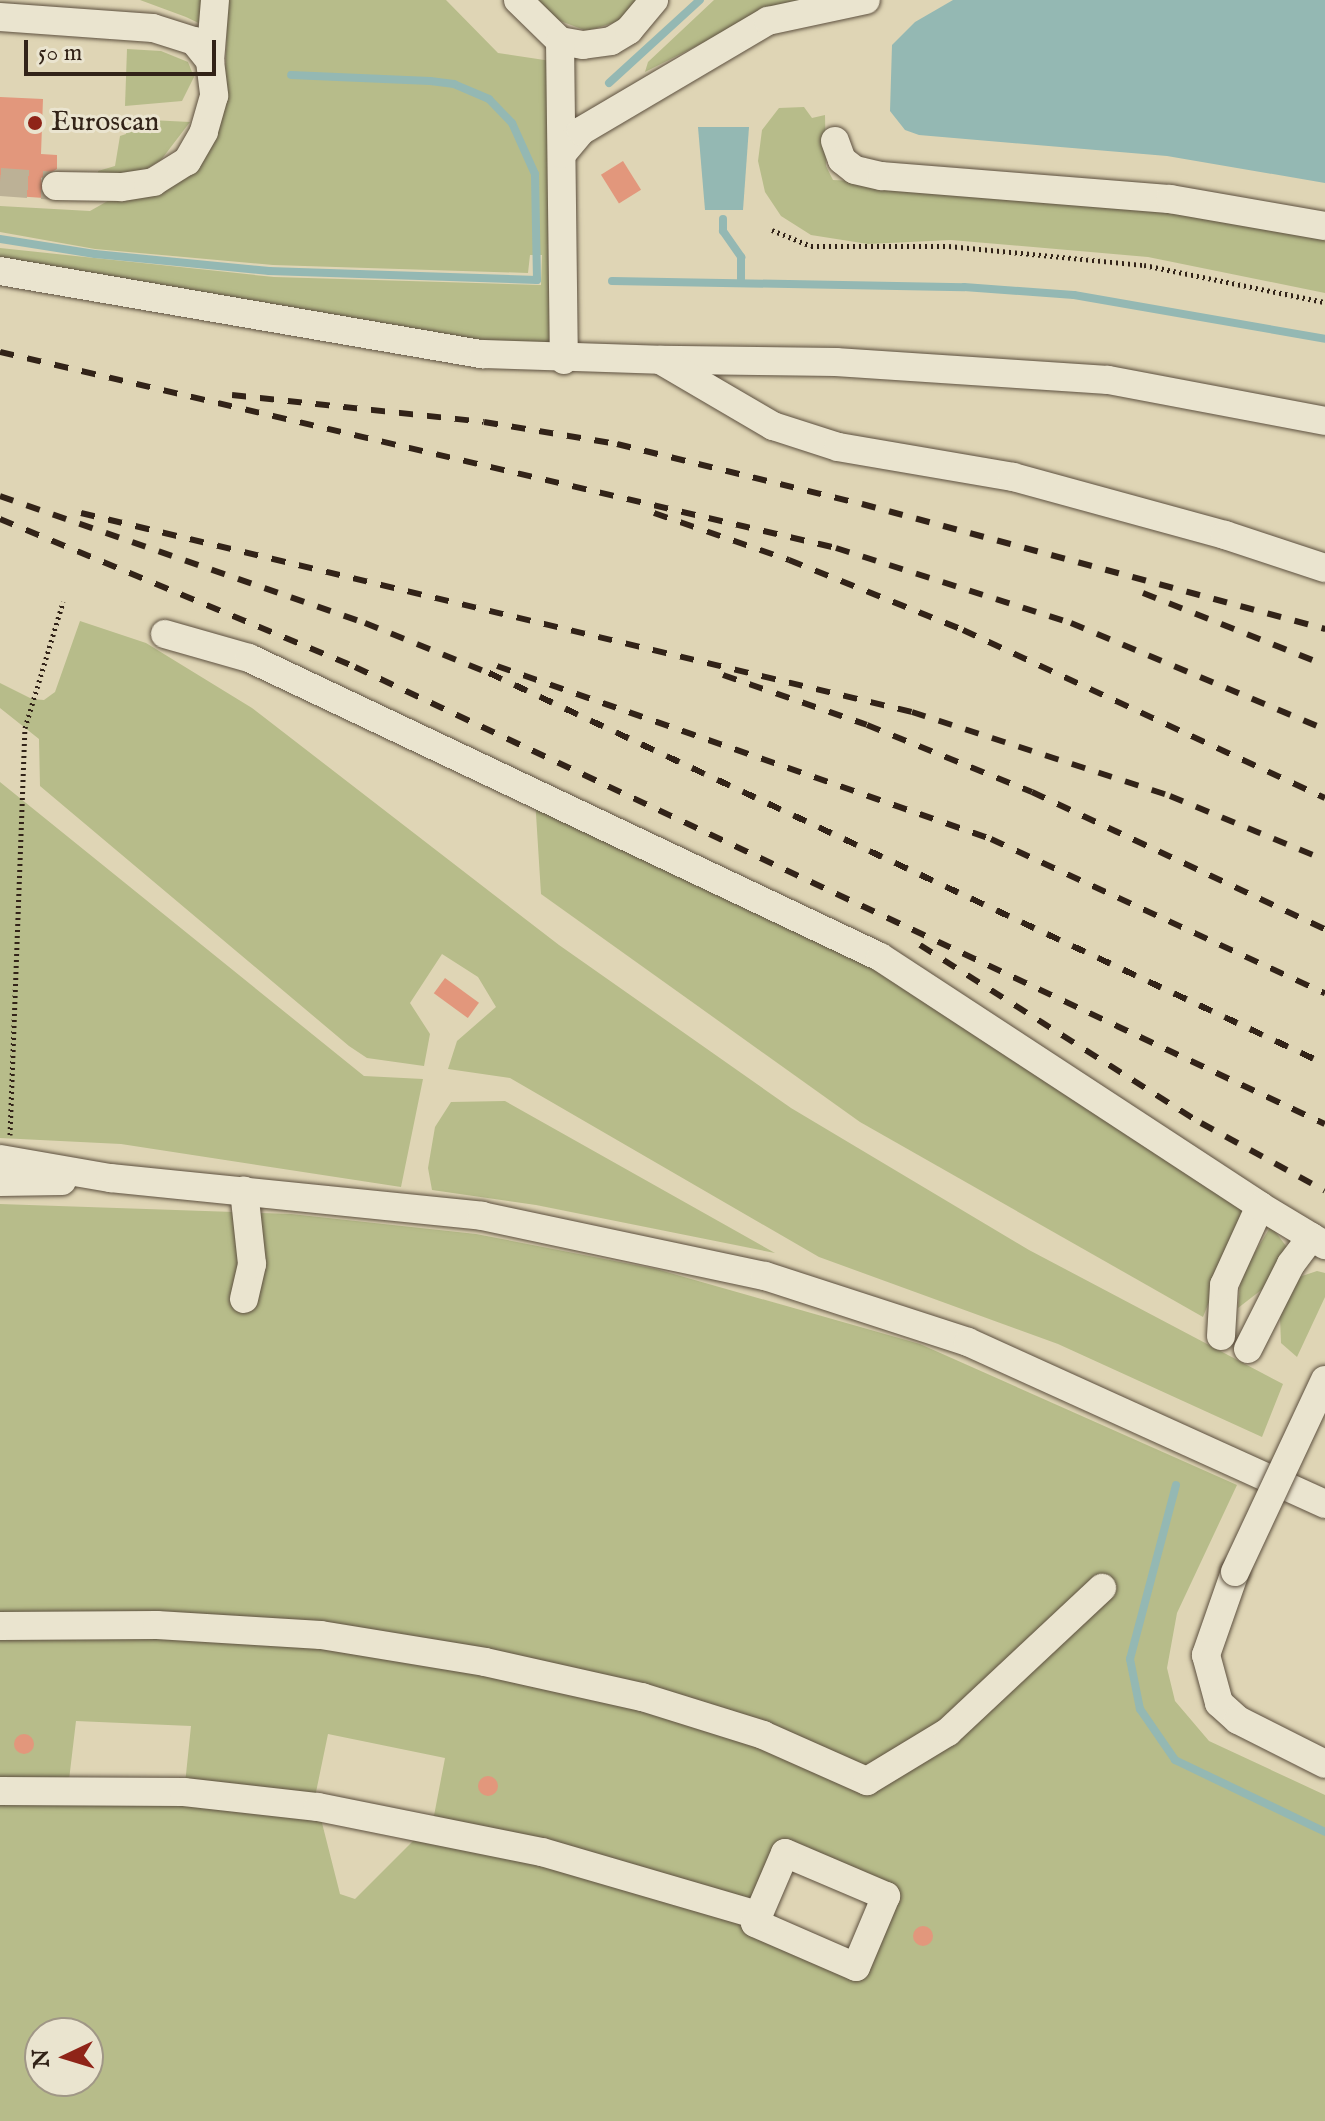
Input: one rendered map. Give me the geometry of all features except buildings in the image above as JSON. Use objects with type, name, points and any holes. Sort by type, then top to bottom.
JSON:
[{"type":"lane","points":[[56,186],[121,187],[154,182],[187,161],[204,132],[214,96],[210,61],[215,0]]},
{"type":"lane","points":[[518,0],[560,41],[583,45],[611,41],[629,30],[654,0]]},
{"type":"lane","points":[[562,154],[581,131],[757,27],[866,0]]},
{"type":"lane","points":[[0,17],[153,28],[194,41],[210,61]]},
{"type":"lane","points":[[560,41],[564,360]]},
{"type":"lane","points":[[835,141],[842,160],[855,170],[882,176],[1155,197],[1325,226]]},
{"type":"lane","points":[[0,271],[483,354],[564,360],[836,362],[1108,380],[1325,421]]},
{"type":"lane","points":[[660,360],[773,426],[838,447],[1013,477],[1225,535],[1325,568]]},
{"type":"lane","points":[[165,634],[262,664],[880,957],[1318,1241],[1291,1264],[1248,1349]]},
{"type":"lane","points":[[3,1167],[482,1216],[624,1242],[778,1280],[968,1342],[1325,1504]]},
{"type":"lane","points":[[244,1190],[252,1264],[244,1299]]},
{"type":"lane","points":[[1221,1336],[1224,1285],[1260,1206]]},
{"type":"lane","points":[[1325,1380],[1235,1572],[1206,1655],[1219,1703],[1238,1720],[1325,1764]]},
{"type":"lane","points":[[0,1626],[157,1625],[321,1635],[485,1662],[642,1697],[763,1735],[867,1781],[948,1732],[1102,1588]]},
{"type":"lane","points":[[0,1791],[184,1792],[318,1807],[542,1852],[758,1915]]},
{"type":"lane","points":[[785,1853],[886,1896],[856,1967],[755,1923],[758,1915],[785,1853]]},
{"type":"path","points":[[772,230],[811,246],[949,246],[1144,265],[1325,302]]},
{"type":"path","points":[[3,1167],[24,742],[63,602]]},
{"type":"green space","points":[[140,0],[209,0],[209,28],[186,17]]},
{"type":"green space","points":[[228,0],[446,0],[498,53],[551,61],[557,348],[487,346],[0,260],[0,248],[274,277],[541,285],[542,255],[530,255],[528,273],[273,265],[95,249],[0,232],[0,206],[90,211],[120,194],[151,192],[224,105]]},
{"type":"green space","points":[[538,0],[640,0],[626,19],[587,31],[555,19]]},
{"type":"green space","points":[[714,0],[810,0],[770,9],[645,72],[648,62]]},
{"type":"green space","points":[[127,49],[161,51],[188,62],[194,77],[182,101],[125,106]]},
{"type":"green space","points":[[804,107],[812,118],[825,115],[826,166],[833,180],[1052,191],[1325,234],[1325,293],[1148,257],[951,240],[868,244],[811,235],[781,216],[765,192],[758,161],[762,130],[779,108]]},
{"type":"green space","points":[[130,119],[190,122],[161,160],[140,173],[98,180],[98,171],[115,166],[120,136],[126,134]]},
{"type":"green space","points":[[80,621],[146,643],[252,708],[559,945],[791,1108],[1029,1250],[1283,1384],[1262,1437],[1058,1344],[819,1257],[510,1078],[448,1069],[457,1041],[496,1007],[478,977],[442,954],[410,1003],[430,1034],[424,1066],[367,1058],[349,1046],[40,786],[39,739],[0,708],[0,683],[32,699],[44,700],[55,692]]},
{"type":"green space","points":[[0,782],[364,1076],[423,1079],[401,1187],[121,1144],[0,1138]]},
{"type":"green space","points":[[535,798],[857,953],[1248,1204],[1203,1317],[860,1122],[541,894]]},
{"type":"green space","points":[[505,1101],[775,1253],[536,1205],[432,1190],[428,1168],[435,1127],[451,1102]]},
{"type":"green space","points":[[0,1204],[291,1214],[476,1234],[656,1269],[920,1344],[1237,1485],[1177,1613],[1167,1668],[1175,1701],[1209,1741],[1325,1795],[1325,2121],[0,2121],[0,1803],[159,1800],[321,1819],[340,1894],[355,1899],[433,1821],[445,1758],[328,1734],[315,1797],[185,1784],[191,1726],[76,1721],[69,1780],[0,1780]],"holes":[[[785,1853],[886,1897],[856,1967],[758,1915]]]},
{"type":"green space","points":[[1271,1226],[1289,1250],[1269,1284],[1238,1308],[1241,1275]]},
{"type":"green space","points":[[1317,1271],[1325,1273],[1325,1297],[1297,1357],[1281,1343],[1280,1317],[1296,1278]]},
{"type":"water","points":[[953,0],[1325,0],[1325,183],[1167,156],[919,135],[905,130],[890,111],[892,45],[915,22]]},
{"type":"water","points":[[698,127],[749,127],[743,210],[705,210]]},
{"type":"waterway","points":[[609,83],[700,0]]},
{"type":"waterway","points":[[0,239],[95,254],[269,271],[537,280],[535,174],[512,123],[489,99],[454,84],[430,81],[291,75]]},
{"type":"waterway","points":[[723,219],[723,231],[741,257],[741,283]]},
{"type":"waterway","points":[[612,281],[964,287],[1074,295],[1325,339]]},
{"type":"waterway","points":[[1176,1485],[1130,1659],[1140,1709],[1175,1760],[1325,1832]]},
{"type":"tunnel","points":[[0,182],[56,186]]},
{"type":"railway","points":[[0,352],[836,548],[1071,623],[1325,729]]},
{"type":"railway","points":[[232,395],[484,422],[617,444],[862,504],[1325,629]]},
{"type":"railway","points":[[0,496],[365,623],[489,673],[1325,1064]]},
{"type":"railway","points":[[81,513],[912,712],[1170,796],[1325,860]]},
{"type":"railway","points":[[654,513],[789,560],[963,630],[1325,798]]},
{"type":"railway","points":[[0,519],[355,667],[1325,1124]]},
{"type":"railway","points":[[1143,593],[1325,665]]},
{"type":"railway","points":[[497,666],[991,839],[1325,993]]},
{"type":"railway","points":[[723,675],[867,725],[1032,792],[1325,929]]},
{"type":"railway","points":[[920,945],[1201,1123],[1325,1191]]},
{"type":"place","name":"Euroscan","points":[[35,123]]}]
